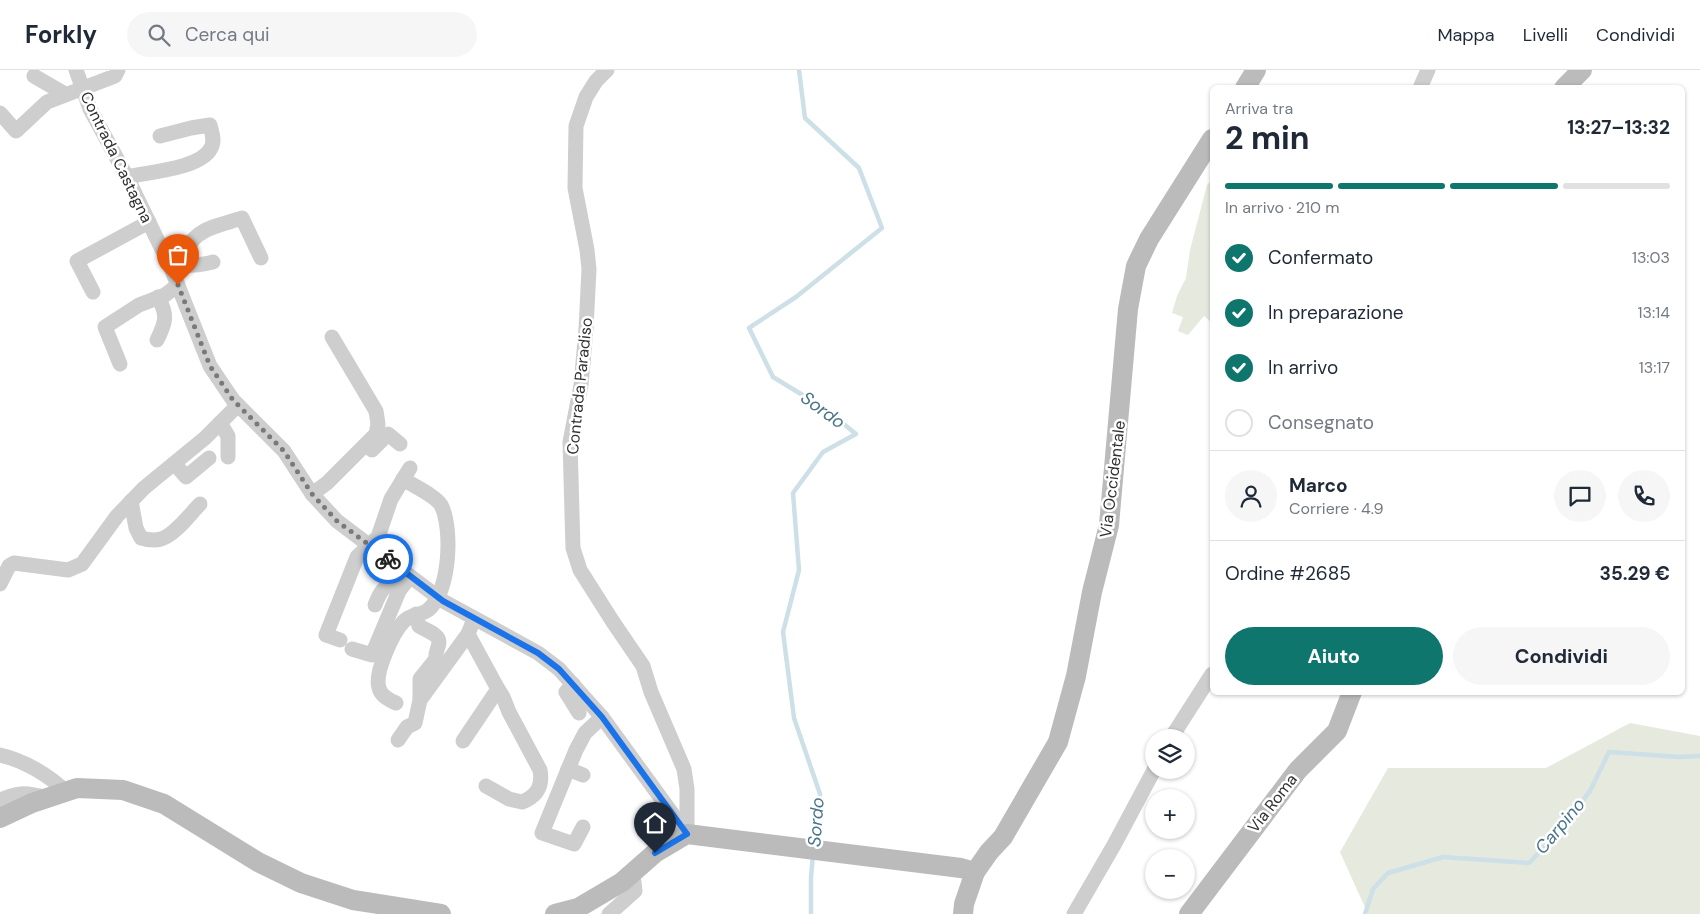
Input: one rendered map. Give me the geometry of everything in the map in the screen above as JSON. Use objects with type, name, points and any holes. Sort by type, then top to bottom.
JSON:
[{"type":"main road","points":[[1247,85],[1256,70]]},
{"type":"main road","points":[[1567,85],[1582,70]]},
{"type":"main road","name":"Via Occidentale","points":[[962,914],[968,870],[1003,837],[1058,742],[1076,676],[1092,592],[1109,525],[1128,309],[1136,266],[1149,239],[1210,141]]},
{"type":"main road","name":"Via Roma","points":[[1188,914],[1298,770],[1337,731],[1351,695]]},
{"type":"main road","points":[[0,818],[32,803],[77,788],[123,790],[164,804],[258,862],[301,883],[353,900],[442,914]]},
{"type":"main road","points":[[555,914],[578,908],[622,882],[655,853],[687,834],[968,870]]},
{"type":"street","name":"Contrada Castagna","points":[[76,70],[90,109],[173,265],[178,285],[210,366],[238,406],[284,451],[316,499],[337,521],[370,546],[409,580],[538,653],[559,669],[569,688],[602,717],[687,834]]},
{"type":"street","points":[[0,113],[16,131],[47,102],[115,76],[118,70]]},
{"type":"street","name":"Contrada Paradiso","points":[[607,70],[596,81],[586,97],[580,110],[575,133],[575,188],[589,268],[581,385],[570,442],[573,548],[580,570],[643,666],[651,692],[684,769],[687,789],[687,834]]},
{"type":"street","points":[[1421,85],[1428,70]]},
{"type":"street","points":[[34,76],[65,94]]},
{"type":"street","points":[[127,177],[191,164],[204,156],[211,148],[213,136],[210,125],[160,136]]},
{"type":"street","points":[[173,265],[196,237],[205,231],[242,218],[261,258]]},
{"type":"street","points":[[93,292],[77,261],[149,222]]},
{"type":"street","points":[[173,265],[185,266],[213,262]]},
{"type":"street","points":[[120,364],[105,327],[140,305],[178,285]]},
{"type":"street","points":[[156,340],[166,319],[164,307],[158,297]]},
{"type":"street","points":[[316,499],[327,483],[376,434],[378,424],[376,411],[332,337]]},
{"type":"street","points":[[0,584],[10,566],[14,563],[68,570],[82,564],[118,516],[144,488],[175,464],[238,406]]},
{"type":"street","points":[[220,423],[228,436],[228,457]]},
{"type":"street","points":[[316,499],[388,434],[400,444]]},
{"type":"street","points":[[175,464],[186,477],[208,458]]},
{"type":"street","points":[[396,703],[386,698],[379,688],[380,672],[385,655],[404,620],[428,610],[437,597],[442,586],[449,554],[446,525],[440,504],[406,473],[391,499],[378,537],[357,557],[326,635],[372,655],[399,591],[409,580]]},
{"type":"street","points":[[131,502],[136,528],[141,538],[151,540],[163,539],[178,527],[200,504]]},
{"type":"street","points":[[375,605],[385,587],[409,580]]},
{"type":"street","points":[[398,740],[407,727],[415,723],[420,700],[420,679],[436,659],[435,651],[439,643],[434,635],[420,626],[416,614]]},
{"type":"street","points":[[420,700],[468,634],[474,618]]},
{"type":"street","points":[[468,634],[503,697],[540,770],[542,780],[538,791],[531,798],[522,802],[509,798],[486,786]]},
{"type":"street","points":[[548,672],[569,688],[579,713]]},
{"type":"street","points":[[1178,729],[1210,677]]},
{"type":"street","points":[[463,741],[498,689]]},
{"type":"street","points":[[583,827],[574,844],[542,833],[585,733],[602,717]]},
{"type":"street","points":[[0,754],[27,765],[58,784],[66,792]]},
{"type":"street","points":[[568,769],[583,775]]},
{"type":"street","points":[[1074,914],[1149,779]]},
{"type":"street","points":[[0,800],[17,793],[28,792],[47,798]]},
{"type":"street","points":[[609,914],[635,891],[634,882],[630,875]]},
{"type":"shaded area","points":[[1210,182],[1210,321],[1204,316],[1188,335],[1178,331],[1183,317],[1172,313],[1177,296],[1186,278],[1190,250],[1207,185]]},
{"type":"shaded area","points":[[1630,723],[1700,736],[1700,914],[1368,914],[1340,852],[1388,768],[1546,768]]},
{"type":"waterway","name":"Sordo","points":[[799,70],[805,118],[859,168],[882,228],[796,297],[749,328],[773,377],[824,408],[856,434],[823,452],[793,493],[799,570],[783,632],[794,718],[820,794],[814,845]]},
{"type":"waterway","name":"Carpino","points":[[1365,914],[1373,889],[1388,873],[1443,857],[1529,863],[1555,836],[1590,791],[1609,752],[1680,757],[1700,756]]},
{"type":"waterway","name":"Sordo","points":[[811,914],[813,855]]},
{"type":"way so far","points":[[178,285],[210,366],[233,400],[284,451],[312,494],[337,521],[388,559]]},
{"type":"route","points":[[388,559],[443,601],[538,653],[559,669],[602,717],[687,834],[655,853]]}]
